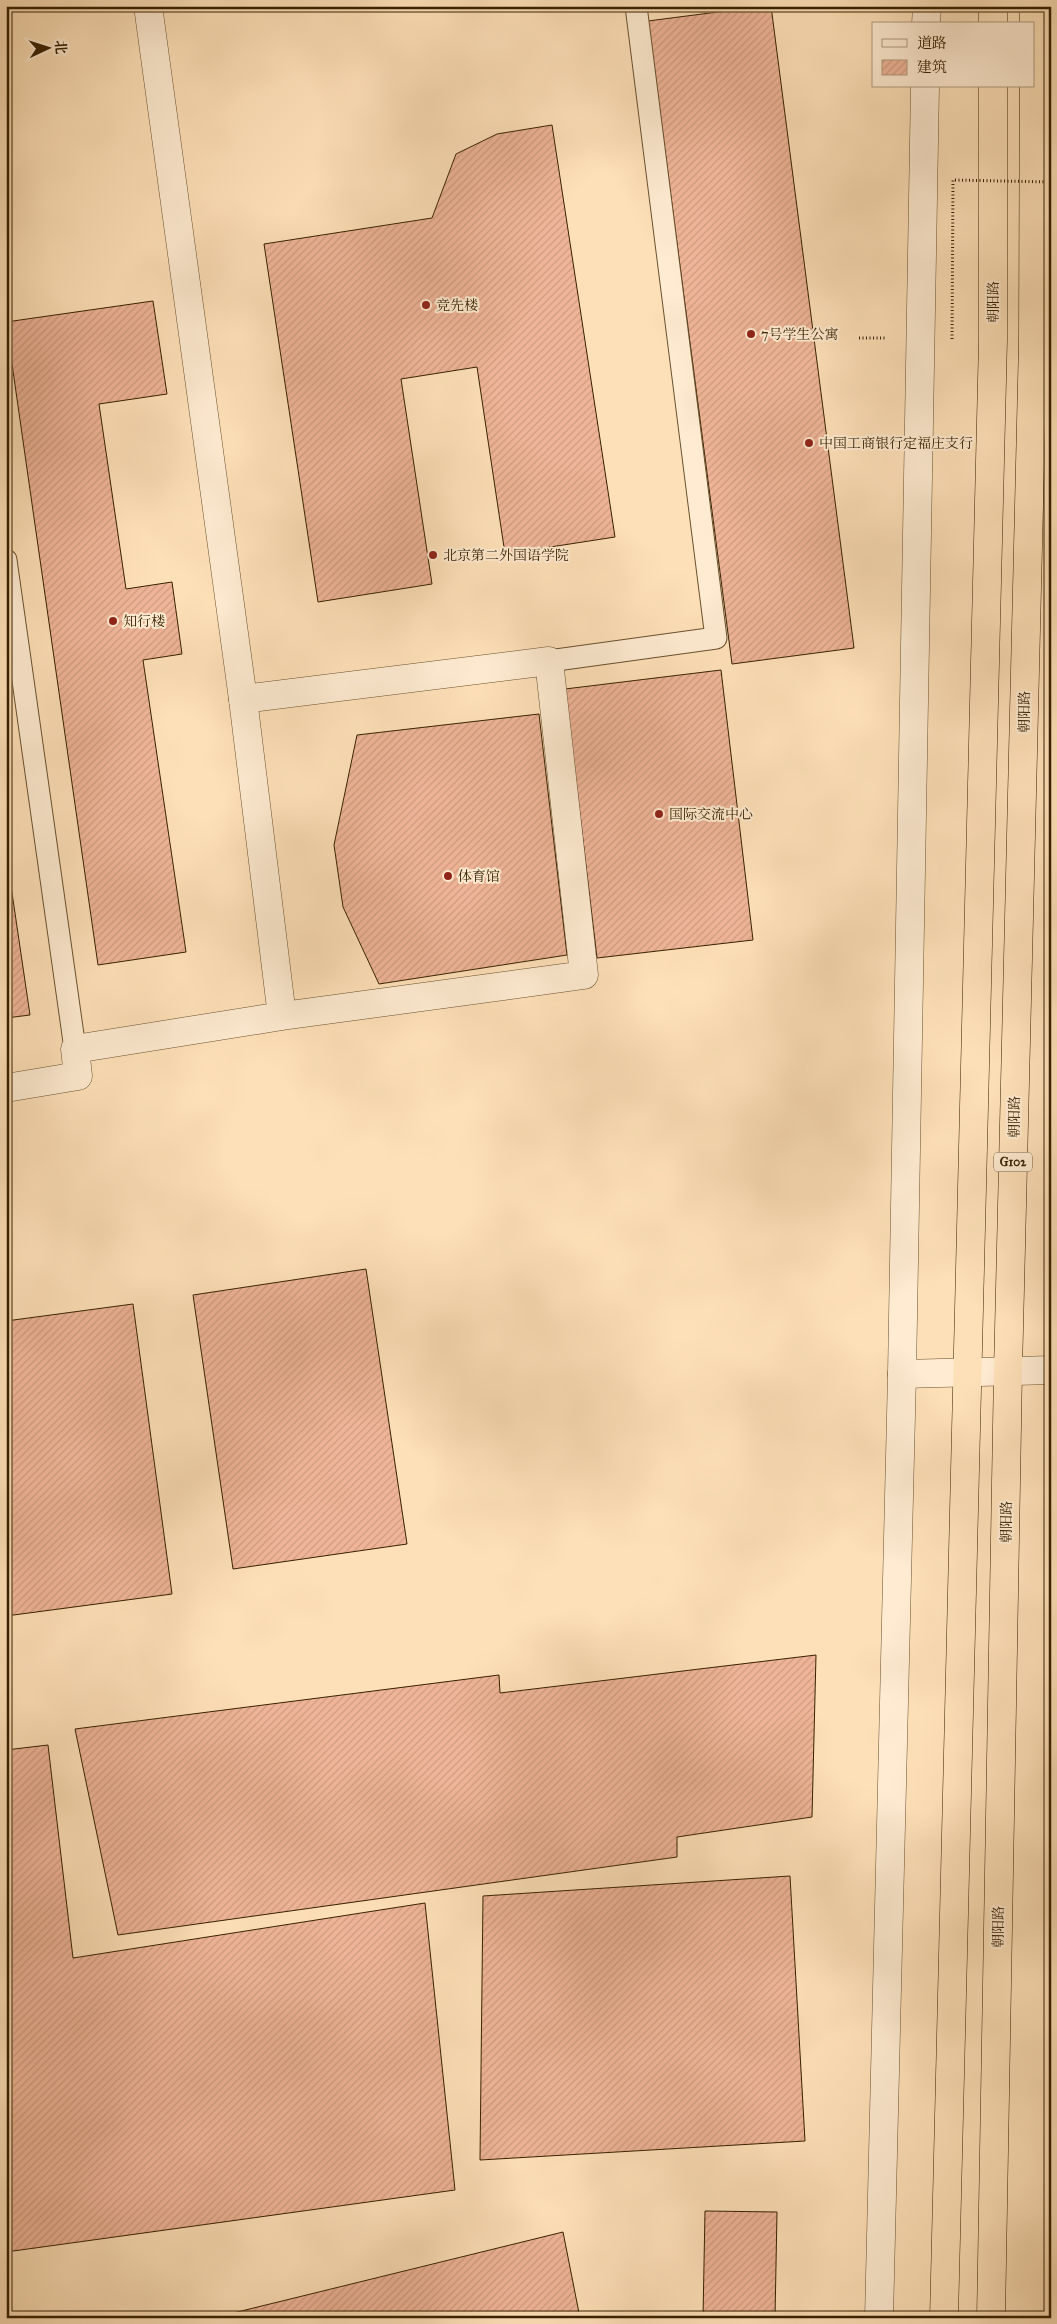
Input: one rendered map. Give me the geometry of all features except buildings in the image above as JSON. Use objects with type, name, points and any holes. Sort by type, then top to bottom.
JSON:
[{"type":"highway","points":[[993,6],[993,22]]},
{"type":"highway","name":"朝阳路","points":[[1034,6],[1034,22]]},
{"type":"highway","name":"朝阳路","points":[[944,2318],[992,359],[993,88]]},
{"type":"highway","name":"朝阳路","points":[[990,2318],[1008,1371],[1033,341],[1034,88]]},
{"type":"street","points":[[148,6],[243,699],[282,1016]]},
{"type":"street","points":[[926,22],[927,6]]},
{"type":"street","points":[[879,2318],[902,1374],[925,88]]},
{"type":"street","points":[[6,1088],[78,1076],[75,1049],[282,1016],[584,975],[549,660],[243,699]]},
{"type":"street","points":[[902,1374],[1051,1370]]},
{"type":"lane","points":[[549,660],[716,638],[636,6]]},
{"type":"lane","points":[[7,574],[75,1049]]},
{"type":"path","points":[[952,339],[953,180],[1051,182]]},
{"type":"place","name":"竞先楼","points":[[426,305]]},
{"type":"place","name":"7号学生公寓","points":[[751,334]]},
{"type":"place","name":"中国工商银行定福庄支行","points":[[809,443]]},
{"type":"place","name":"北京第二外国语学院","points":[[433,555]]},
{"type":"place","name":"知行楼","points":[[113,621]]},
{"type":"place","name":"国际交流中心","points":[[659,814]]},
{"type":"place","name":"体育馆","points":[[448,876]]}]
